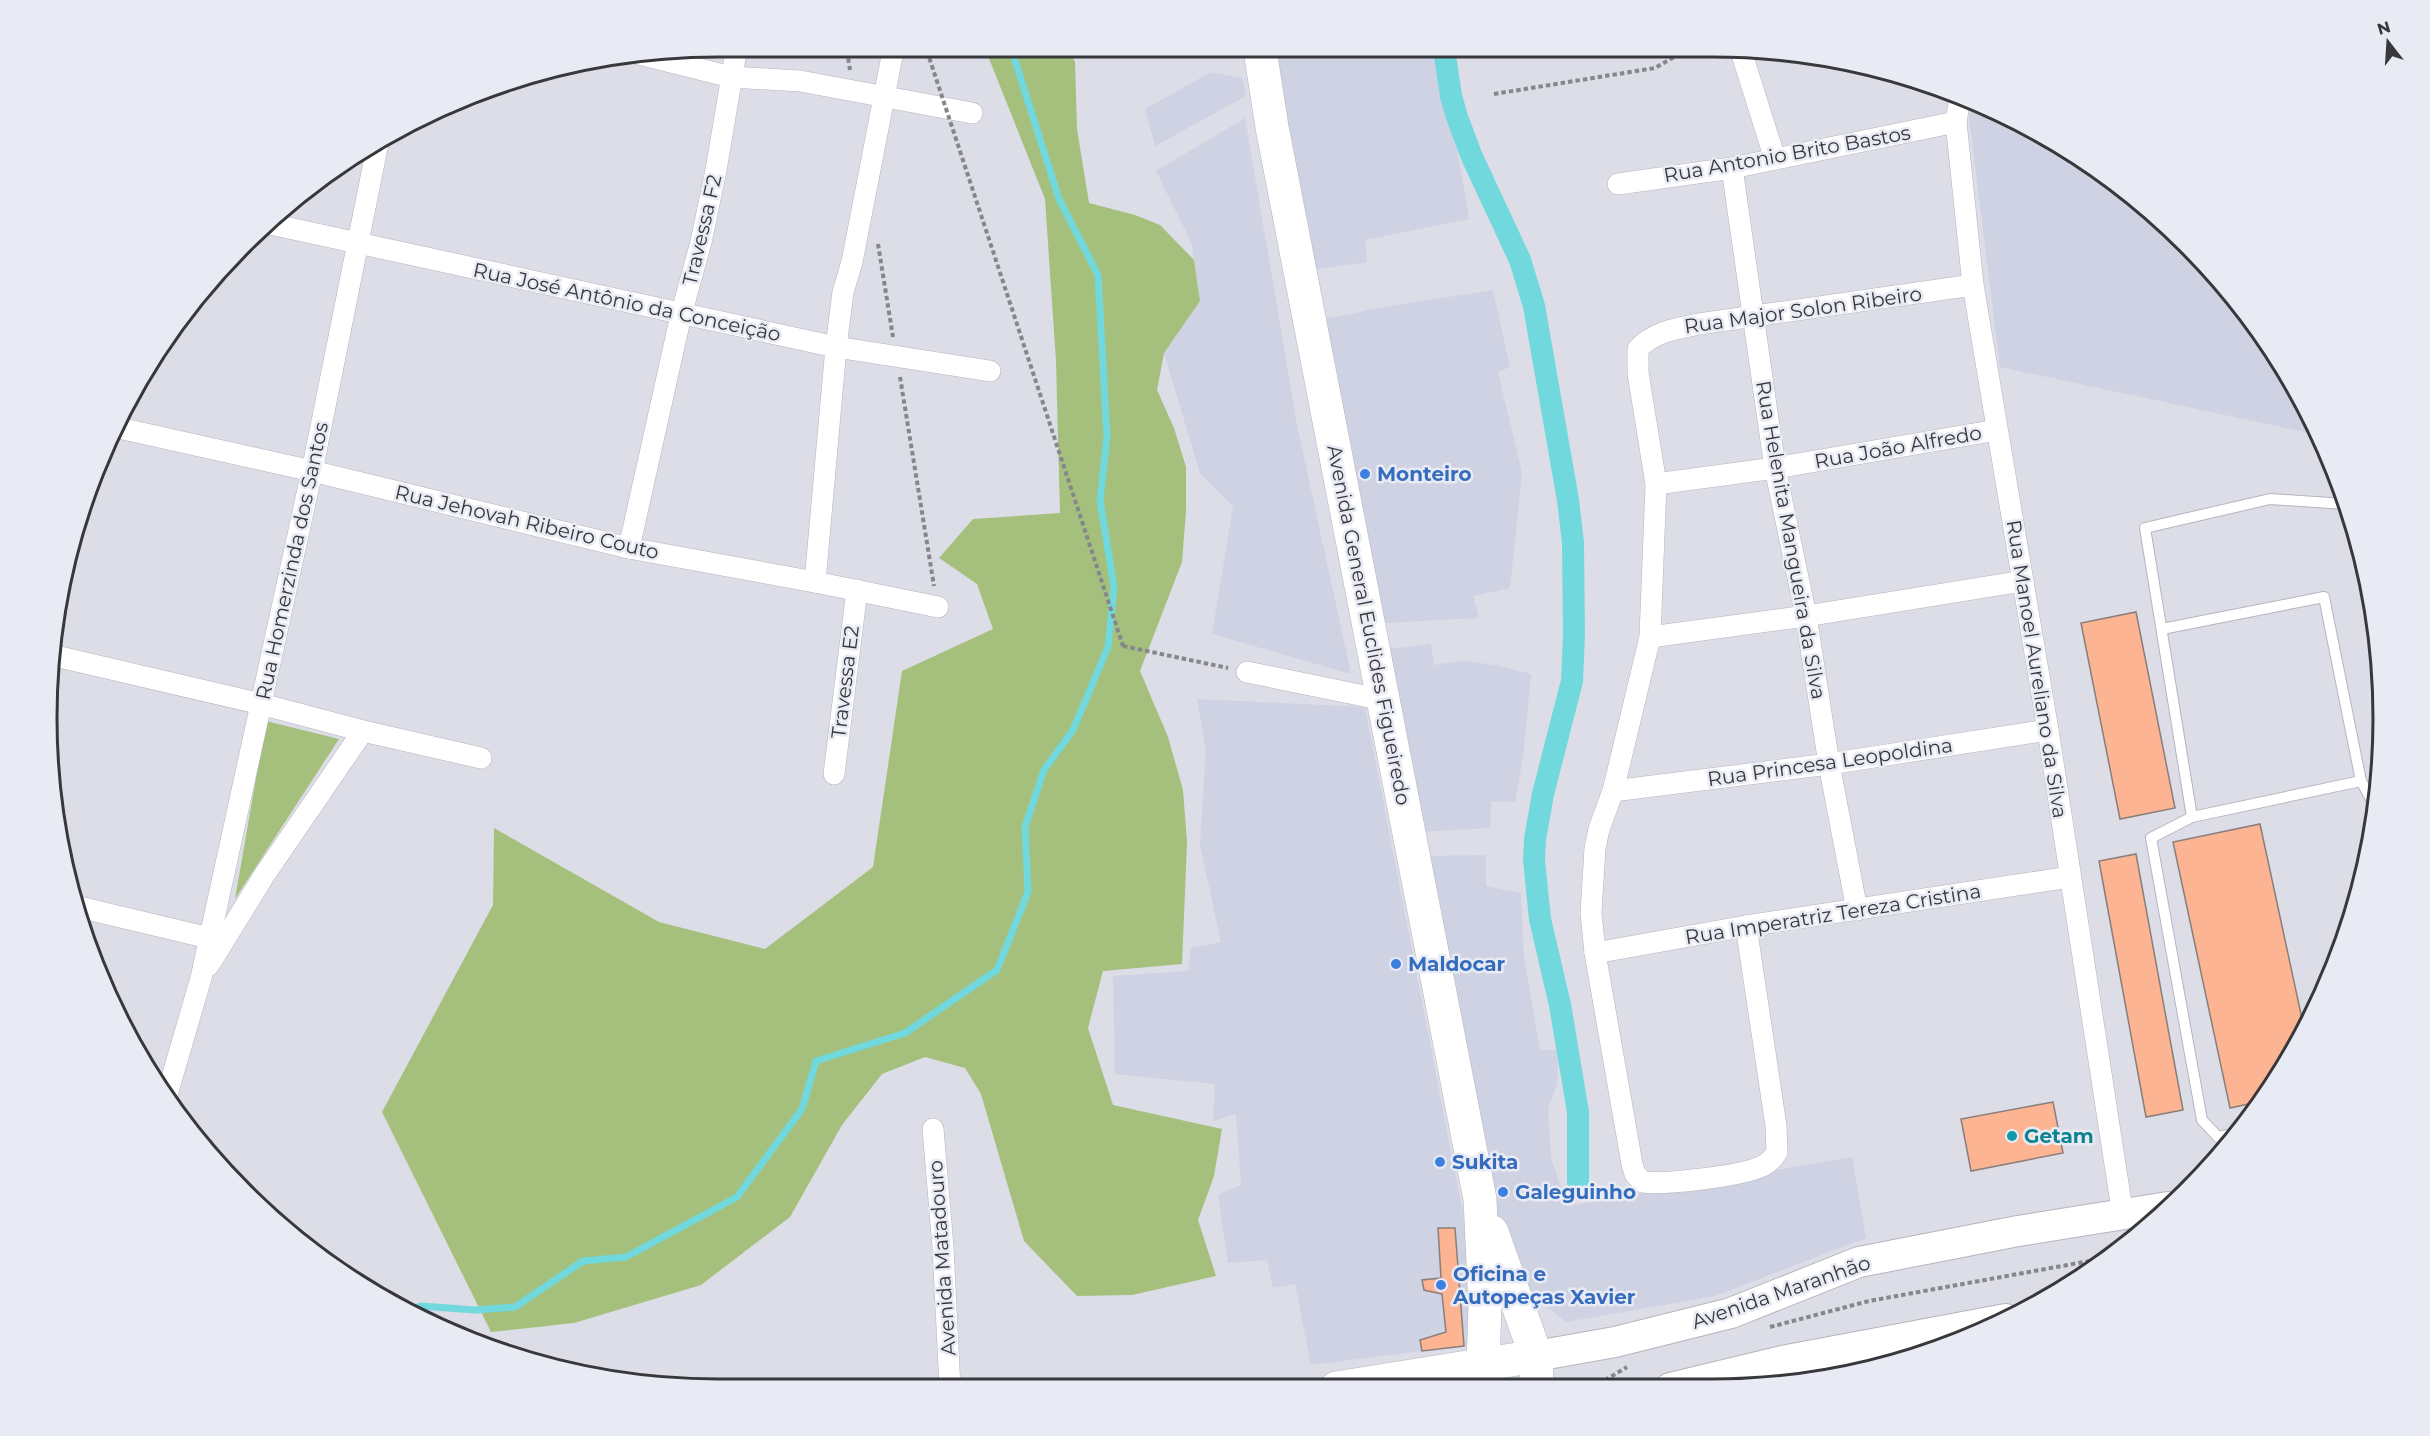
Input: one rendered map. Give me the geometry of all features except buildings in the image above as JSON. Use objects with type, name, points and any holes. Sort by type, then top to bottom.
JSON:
[{"type":"main road","name":"Avenida General Euclides Figueiredo","points":[[1261,57],[1272,127],[1480,1199],[1485,1306],[1485,1376]]},
{"type":"main road","name":"Avenida General Euclides Figueiredo","points":[[1480,1199],[1536,1356],[1537,1379]]},
{"type":"main road","name":"Avenida Maranhão","points":[[1536,1356],[1615,1342],[1731,1313],[1859,1262],[2008,1233],[2152,1211]]},
{"type":"main road","points":[[1738,1378],[1783,1372],[1966,1328]]},
{"type":"main road","points":[[1448,1379],[1485,1376],[1536,1356]]},
{"type":"street","name":"Travessa F2","points":[[629,548],[681,315],[701,242],[735,57]]},
{"type":"street","points":[[815,582],[843,291],[852,262],[892,57]]},
{"type":"street","points":[[1743,58],[1775,159]]},
{"type":"street","points":[[661,60],[731,77],[800,81],[972,113]]},
{"type":"street","name":"Rua Manoel Aureliano da Silva","points":[[1959,105],[1956,123],[1973,285],[2048,730],[2123,1216]]},
{"type":"street","name":"Rua Antonio Brito Bastos","points":[[1618,184],[1732,168],[1956,123]]},
{"type":"street","name":"Rua Homerzinda dos Santos","points":[[169,1087],[201,978],[312,471],[376,153]]},
{"type":"street","name":"Rua Helenita Mangueira da Silva","points":[[1732,168],[1775,468],[1806,616],[1829,764],[1857,910]]},
{"type":"street","name":"Rua José Antônio da Conceição","points":[[277,225],[836,347],[990,371]]},
{"type":"street","name":"Rua Major Solon Ribeiro","points":[[1656,484],[1638,373],[1638,349],[1647,341],[1673,329],[1973,285]]},
{"type":"street","name":"Rua Jehovah Ribeiro Couto","points":[[124,429],[312,471],[629,548],[938,607]]},
{"type":"street","name":"Rua João Alfredo","points":[[1656,484],[1775,468],[1997,430]]},
{"type":"street","points":[[1656,484],[1650,637],[1613,791],[1595,848],[1591,913],[1595,953],[1632,1164],[1639,1179],[1643,1182],[1669,1182],[1753,1170],[1773,1159],[1778,1147],[1746,926]]},
{"type":"street","points":[[1650,637],[1806,616],[2023,581]]},
{"type":"street","name":"Travessa E2","points":[[834,774],[857,591]]},
{"type":"street","points":[[60,657],[481,758]]},
{"type":"street","points":[[1247,672],[1384,700]]},
{"type":"street","name":"Rua Princesa Leopoldina","points":[[1613,791],[1829,764],[2048,730]]},
{"type":"street","name":"Rua Homerzinda dos Santos","points":[[201,978],[265,874],[363,731]]},
{"type":"street","name":"Rua Imperatriz Tereza Cristina","points":[[1595,953],[1746,926],[2070,877]]},
{"type":"street","points":[[86,909],[209,938]]},
{"type":"street","name":"Avenida Matadouro","points":[[933,1129],[943,1247],[950,1379]]},
{"type":"lane","points":[[2192,817],[2145,528],[2270,499],[2337,503]]},
{"type":"lane","points":[[2162,629],[2324,597],[2361,781],[2368,794]]},
{"type":"lane","points":[[2223,1136],[2217,1137],[2202,1120],[2151,837],[2192,817],[2361,781]]},
{"type":"path","points":[[848,57],[851,75]]},
{"type":"path","points":[[929,57],[1123,646],[1247,672]]},
{"type":"path","points":[[1494,94],[1655,68],[1674,57]]},
{"type":"path","points":[[878,241],[895,347]]},
{"type":"path","points":[[899,371],[938,607]]},
{"type":"path","name":"Avenida Maranhão","points":[[1769,1327],[1869,1301],[2088,1261]]},
{"type":"path","points":[[1607,1379],[1635,1363]]},
{"type":"shaded area","points":[[1274,57],[1441,57],[1469,219],[1365,240],[1367,262],[1313,270]]},
{"type":"shaded area","points":[[1211,72],[1242,78],[1246,96],[1155,146],[1145,109]]},
{"type":"shaded area","points":[[1972,110],[2042,146],[2079,168],[2148,221],[2209,282],[2236,316],[2262,351],[2308,433],[2000,367],[1969,117]]},
{"type":"shaded area","points":[[1245,118],[1297,425],[1351,674],[1212,634],[1233,506],[1200,473],[1164,353],[1200,301],[1192,244],[1156,171]]},
{"type":"shaded area","points":[[1493,290],[1510,367],[1498,372],[1522,473],[1510,588],[1473,596],[1479,618],[1385,623],[1326,319],[1378,308]]},
{"type":"shaded area","points":[[1431,644],[1434,665],[1461,661],[1496,665],[1531,674],[1523,757],[1515,802],[1491,801],[1490,828],[1420,832],[1390,649]]},
{"type":"shaded area","points":[[1197,699],[1365,707],[1466,1229],[1470,1345],[1311,1365],[1295,1284],[1273,1288],[1267,1260],[1228,1263],[1218,1195],[1241,1185],[1236,1114],[1213,1121],[1215,1084],[1115,1074],[1113,976],[1188,971],[1191,948],[1221,942],[1200,845],[1206,750]]},
{"type":"shaded area","points":[[1486,855],[1486,886],[1521,893],[1524,958],[1540,1050],[1558,1050],[1557,1084],[1548,1109],[1551,1158],[1567,1206],[1852,1157],[1866,1238],[1715,1296],[1566,1322],[1526,1289],[1486,1199],[1422,856]]},
{"type":"green space","points":[[988,57],[1072,57],[1075,62],[1077,129],[1089,203],[1135,215],[1160,225],[1194,260],[1200,301],[1164,353],[1157,390],[1174,428],[1186,467],[1186,511],[1182,562],[1140,671],[1168,737],[1183,790],[1187,842],[1182,964],[1103,971],[1088,1028],[1113,1105],[1222,1129],[1214,1176],[1198,1220],[1216,1276],[1132,1295],[1077,1296],[1024,1241],[981,1094],[965,1068],[925,1057],[882,1074],[842,1125],[790,1217],[701,1285],[574,1323],[491,1332],[382,1112],[493,905],[494,828],[659,922],[765,949],[873,867],[902,671],[993,629],[977,584],[939,558],[973,519],[1060,513],[1056,361],[1045,199]]},
{"type":"green space","points":[[266,721],[339,739],[235,899]]},
{"type":"waterway","points":[[418,1307],[475,1310],[515,1307],[583,1261],[626,1257],[737,1197],[802,1109],[816,1061],[905,1033],[997,970],[1028,892],[1025,827],[1044,770],[1073,730],[1108,647],[1114,587],[1100,500],[1107,437],[1098,275],[1059,199],[1014,57]]},
{"type":"waterway","points":[[1445,57],[1451,96],[1457,117],[1472,157],[1520,260],[1534,306],[1568,500],[1573,543],[1572,681],[1543,794],[1535,839],[1534,860],[1540,919],[1560,1005],[1578,1112],[1578,1182]]},
{"type":"place","name":"Monteiro","points":[[1365,474]]},
{"type":"place","name":"Maldocar","points":[[1396,964]]},
{"type":"place","name":"Getam","points":[[2012,1136]]},
{"type":"place","name":"Sukita","points":[[1440,1162]]},
{"type":"place","name":"Galeguinho","points":[[1503,1192]]},
{"type":"place","name":"Oficina e Autopeças Xavier","points":[[1441,1285]]}]
